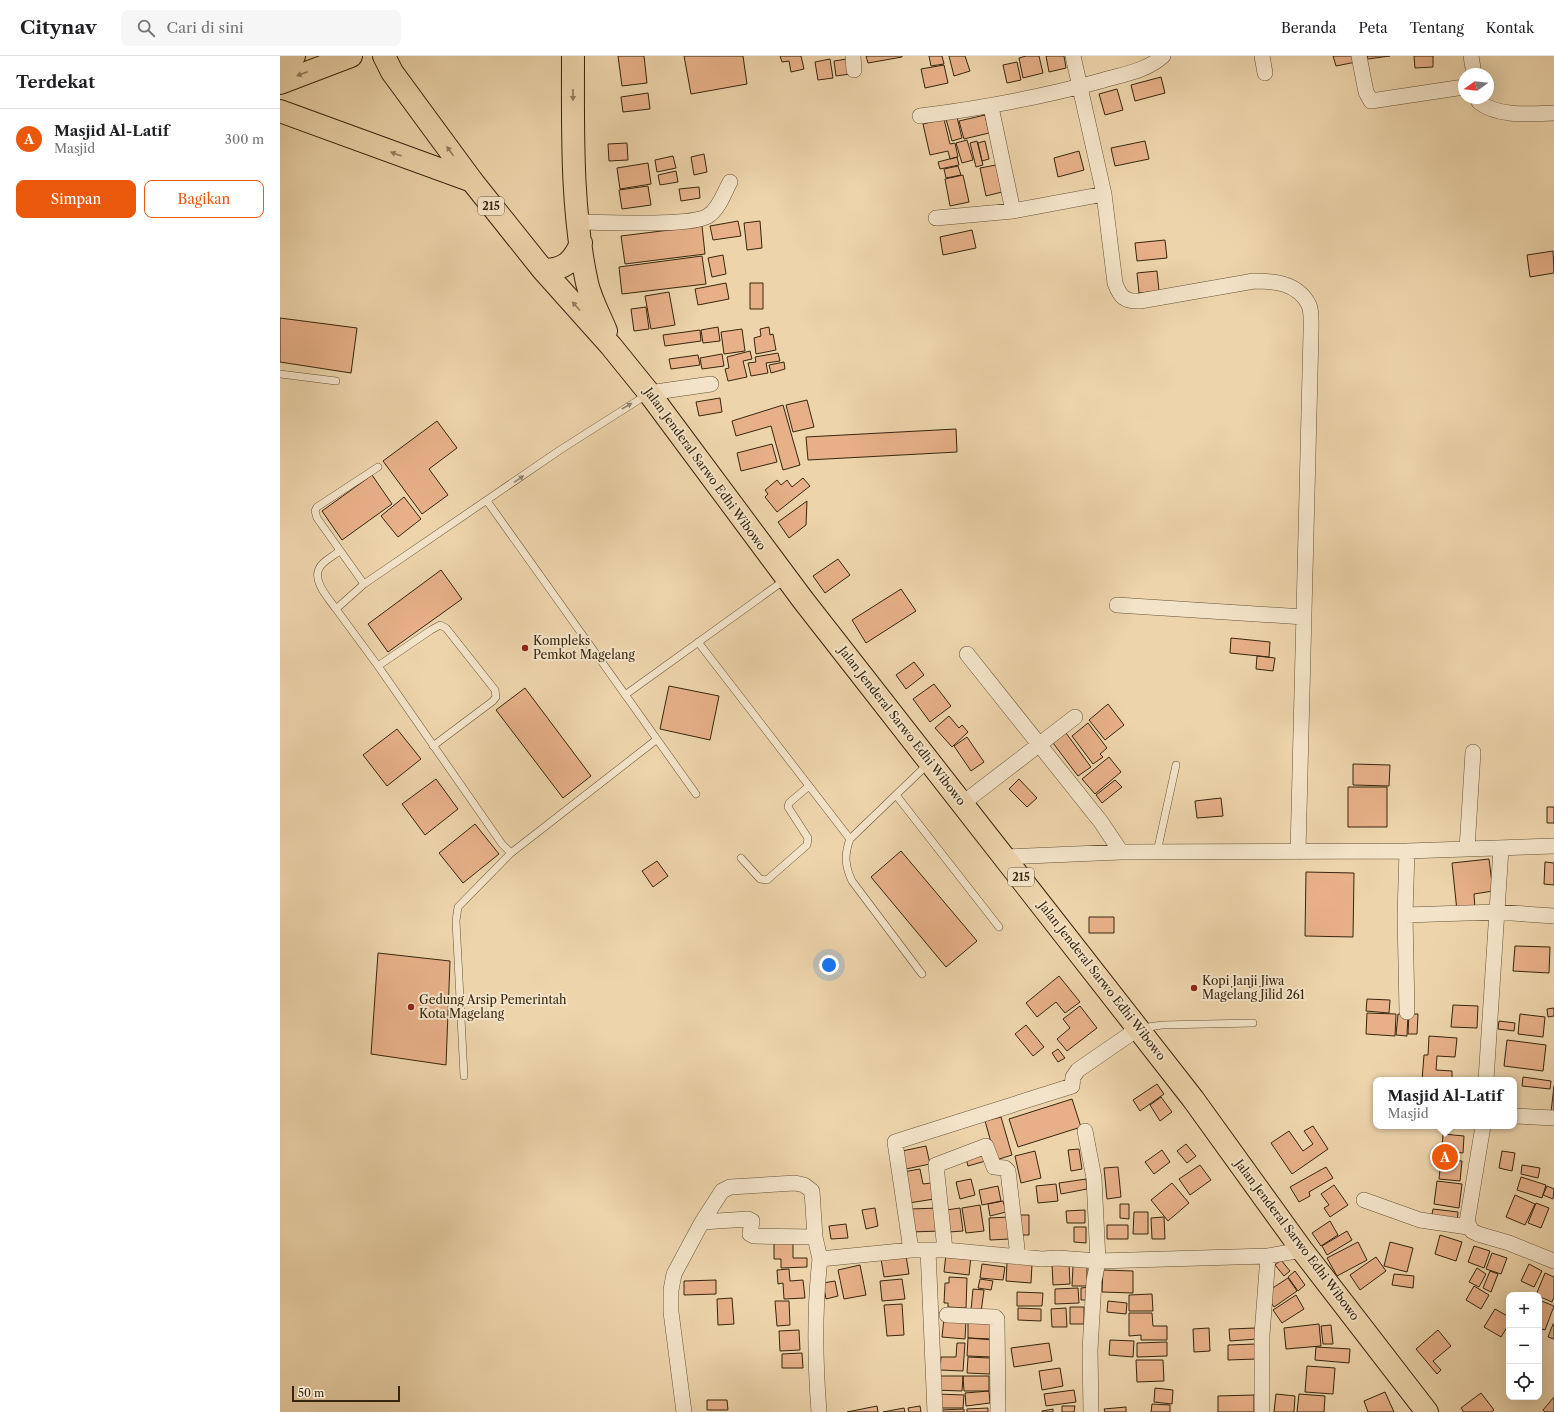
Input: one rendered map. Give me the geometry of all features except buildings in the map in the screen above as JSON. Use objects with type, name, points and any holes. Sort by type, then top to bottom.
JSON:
[{"type":"main road","points":[[280,61],[294,56]]},
{"type":"main road","points":[[280,83],[351,56]]},
{"type":"main road","name":"Jalan Jenderal Sarwo Edhi Wibowo","points":[[384,56],[392,72],[472,182],[543,270],[611,346],[649,393],[786,579],[1139,1028],[1193,1099],[1302,1250],[1427,1412]]},
{"type":"main road","name":"Jalan Jenderal Sarwo Edhi Wibowo","points":[[573,56],[573,173],[578,222],[587,285],[611,346]]},
{"type":"main road","name":"215","points":[[280,111],[472,182]]},
{"type":"main road","points":[[543,270],[566,266],[573,258],[581,243]]},
{"type":"street","points":[[1073,56],[1104,194],[1115,284],[1124,299],[1140,301],[1254,281],[1271,281],[1282,283],[1293,288],[1301,294],[1310,306],[1311,333],[1298,852]]},
{"type":"street","points":[[920,116],[991,107],[1081,87],[1146,68],[1163,56]]},
{"type":"street","points":[[1262,56],[1265,73]]},
{"type":"street","points":[[1359,56],[1366,92],[1371,101],[1458,88]]},
{"type":"street","points":[[1471,56],[1473,68]]},
{"type":"street","points":[[1481,104],[1488,109],[1525,114],[1554,113]]},
{"type":"street","points":[[991,107],[1013,210]]},
{"type":"street","points":[[578,222],[673,222],[698,219],[708,216],[714,210],[730,182]]},
{"type":"street","points":[[936,218],[1013,210],[1104,194]]},
{"type":"street","points":[[649,393],[711,384]]},
{"type":"street","points":[[1117,606],[1304,617]]},
{"type":"street","points":[[967,654],[1040,744],[1121,852]]},
{"type":"street","points":[[963,803],[1075,717]]},
{"type":"street","points":[[1467,849],[1473,752]]},
{"type":"street","points":[[1005,857],[1121,852],[1406,851],[1501,849],[1554,846]]},
{"type":"street","points":[[1486,1077],[1501,849]]},
{"type":"street","points":[[1406,851],[1405,915],[1407,1012]]},
{"type":"street","points":[[1405,915],[1497,912],[1554,916]]},
{"type":"street","points":[[911,1250],[895,1142],[1072,1086],[1073,1077],[1078,1070],[1139,1028]]},
{"type":"street","points":[[1517,1116],[1554,1118]]},
{"type":"street","points":[[1468,1227],[1467,1222],[1482,1129]]},
{"type":"street","points":[[1085,1131],[1090,1149],[1094,1178],[1098,1261],[1094,1281],[1090,1350],[1091,1412]]},
{"type":"street","points":[[945,1250],[936,1165],[986,1146],[994,1166],[1005,1168],[1008,1171],[1018,1257]]},
{"type":"street","points":[[684,1412],[671,1312],[671,1290],[674,1274],[702,1222],[722,1191],[726,1188],[795,1183],[804,1185],[812,1191],[815,1237],[820,1259],[817,1288],[815,1356],[819,1412]]},
{"type":"street","points":[[1364,1200],[1420,1220],[1468,1227],[1478,1234],[1509,1243],[1554,1261]]},
{"type":"street","points":[[702,1222],[748,1219],[752,1221],[750,1234],[754,1236],[815,1237]]},
{"type":"street","points":[[820,1259],[911,1250],[945,1250],[1018,1257],[1098,1261],[1268,1256],[1302,1250]]},
{"type":"street","points":[[928,1250],[935,1412]]},
{"type":"street","points":[[1262,1412],[1262,1335],[1268,1256]]},
{"type":"street","points":[[946,1315],[994,1317],[997,1319],[998,1412]]},
{"type":"lane","points":[[280,374],[336,381]]},
{"type":"lane","points":[[336,609],[364,584],[560,450],[649,393]]},
{"type":"lane","points":[[364,584],[339,551],[317,518],[315,509],[378,467]]},
{"type":"lane","points":[[487,501],[656,740],[696,794]]},
{"type":"lane","points":[[339,551],[320,567],[317,575],[321,587],[502,844],[511,853]]},
{"type":"lane","points":[[625,695],[786,579]]},
{"type":"lane","points":[[378,666],[440,625],[446,628],[495,690],[496,697],[493,701],[433,746]]},
{"type":"lane","points":[[698,642],[850,839]]},
{"type":"lane","points":[[464,1076],[456,921],[458,907],[511,853],[656,740]]},
{"type":"lane","points":[[922,974],[852,881],[847,871],[845,853],[850,839],[930,762]]},
{"type":"lane","points":[[1157,853],[1176,765]]},
{"type":"lane","points":[[741,858],[760,879],[767,880],[807,845],[809,842],[808,838],[788,807],[789,803],[809,786]]},
{"type":"lane","points":[[896,795],[999,927]]},
{"type":"lane","points":[[1139,1028],[1162,1025],[1253,1023]]},
{"type":"place","name":"Kompleks Pemkot Magelang","points":[[525,648]]},
{"type":"place","name":"Kopi Janji Jiwa Magelang Jilid 261","points":[[1194,988]]},
{"type":"place","name":"Gedung Arsip Pemerintah Kota Magelang","points":[[411,1007]]},
{"type":"place","name":"Masjid Al-Latif","points":[[1445,1157]]}]
